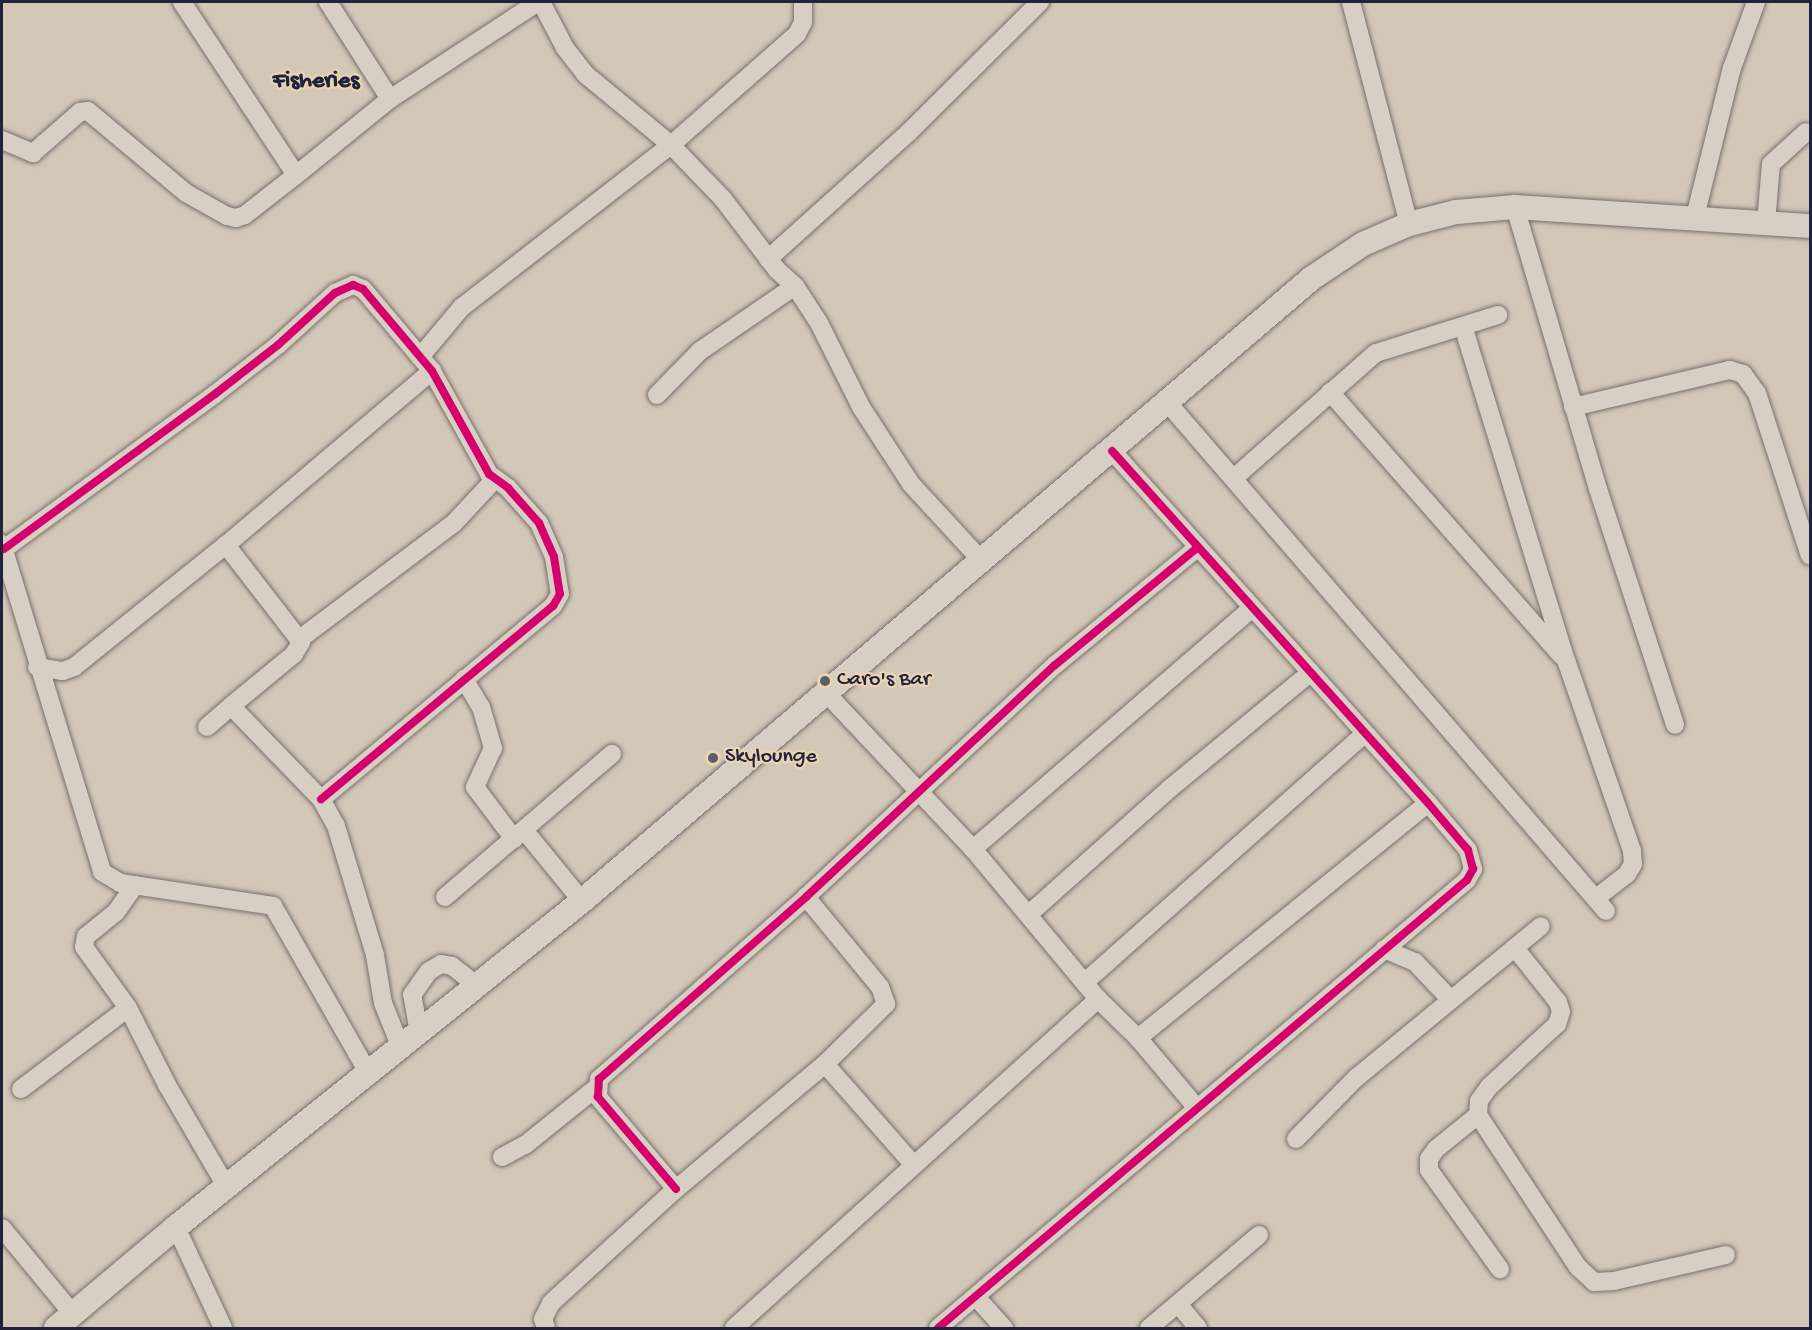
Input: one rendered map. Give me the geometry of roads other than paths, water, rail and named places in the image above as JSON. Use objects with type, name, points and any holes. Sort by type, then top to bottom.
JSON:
[{"type":"main road","points":[[64,1321],[226,1186],[369,1074],[582,901],[1312,278],[1363,244],[1409,224],[1455,212],[1515,207],[1694,221],[1810,226]]},
{"type":"street","points":[[182,2],[296,175]]},
{"type":"street","points":[[328,2],[390,99]]},
{"type":"street","points":[[2,140],[33,153],[80,112],[88,111],[186,194],[236,218],[296,175],[390,99],[540,2],[565,48],[585,74],[671,145],[723,199],[768,259],[795,286],[819,323],[861,407],[911,484],[980,560]]},
{"type":"street","points":[[37,667],[63,670],[74,667],[226,544],[426,364],[462,307],[671,145],[797,34],[803,22],[803,2]]},
{"type":"street","points":[[768,259],[909,132],[1040,2]]},
{"type":"street","points":[[1351,2],[1409,224]]},
{"type":"street","points":[[1694,221],[1732,68],[1756,2]]},
{"type":"street","points":[[1766,223],[1771,164],[1806,132]]},
{"type":"street","points":[[1515,207],[1573,407],[1675,725]]},
{"type":"street","points":[[657,395],[700,351],[795,286]]},
{"type":"street","points":[[321,799],[553,606],[560,594],[554,557],[539,523],[484,467],[426,364],[363,289],[345,287],[215,394],[3,547],[37,667],[102,872],[110,880],[135,885],[273,906],[369,1074]]},
{"type":"street","points":[[1234,478],[1330,392],[1384,349],[1498,315]]},
{"type":"street","points":[[1167,402],[1601,904],[1627,874],[1633,858],[1566,660],[1462,326]]},
{"type":"street","points":[[1573,407],[1730,370],[1743,374],[1757,393],[1810,556]]},
{"type":"street","points":[[1330,392],[1566,660]]},
{"type":"street","points":[[938,1329],[1467,880],[1473,869],[1468,850],[1428,803],[1112,451]]},
{"type":"street","points":[[207,727],[294,654],[301,638],[454,523],[495,479]]},
{"type":"street","points":[[226,544],[301,638]]},
{"type":"street","points":[[502,1157],[525,1145],[596,1088],[608,1068],[806,897],[1055,665],[1197,548]]},
{"type":"street","points":[[973,849],[1252,608]]},
{"type":"street","points":[[1029,914],[1168,790],[1311,672]]},
{"type":"street","points":[[464,679],[481,707],[493,748],[475,787],[582,901]]},
{"type":"street","points":[[826,693],[973,849],[1098,999],[1138,1038],[1197,1108]]},
{"type":"street","points":[[231,706],[321,799],[336,826],[375,955],[383,1003],[410,1041]]},
{"type":"street","points":[[1085,982],[1364,734]]},
{"type":"street","points":[[445,897],[612,754]]},
{"type":"street","points":[[1138,1038],[1428,803]]},
{"type":"street","points":[[135,885],[116,912],[93,929],[83,942],[128,1008],[167,1085],[226,1186]]},
{"type":"street","points":[[546,1329],[543,1319],[551,1303],[676,1190],[825,1064],[882,1009],[885,1000],[880,987],[806,897]]},
{"type":"street","points":[[1296,1139],[1356,1078],[1541,926]]},
{"type":"street","points":[[1515,948],[1558,1002],[1561,1012],[1557,1024],[1489,1087],[1479,1101],[1478,1115],[1578,1267],[1594,1282],[1614,1281],[1726,1255]]},
{"type":"street","points":[[1384,949],[1415,962],[1450,999]]},
{"type":"street","points":[[410,1041],[412,995],[429,971],[441,964],[452,966],[478,986]]},
{"type":"street","points":[[734,1329],[913,1164],[1098,999]]},
{"type":"street","points":[[21,1089],[128,1008]]},
{"type":"street","points":[[825,1064],[913,1164]]},
{"type":"street","points":[[596,1088],[598,1097],[676,1190]]},
{"type":"street","points":[[1478,1115],[1436,1149],[1429,1159],[1429,1170],[1500,1269]]},
{"type":"street","points":[[176,1227],[223,1329]]},
{"type":"street","points":[[2,1228],[64,1321]]},
{"type":"street","points":[[1149,1329],[1259,1234]]},
{"type":"street","points":[[976,1296],[1004,1329]]},
{"type":"street","points":[[1178,1304],[1198,1329]]},
{"type":"place","name":"Caro's Bar","points":[[825,681]]},
{"type":"place","name":"Skylounge","points":[[713,758]]},
{"type":"district","name":"Fisheries","points":[[316,82]]}]
